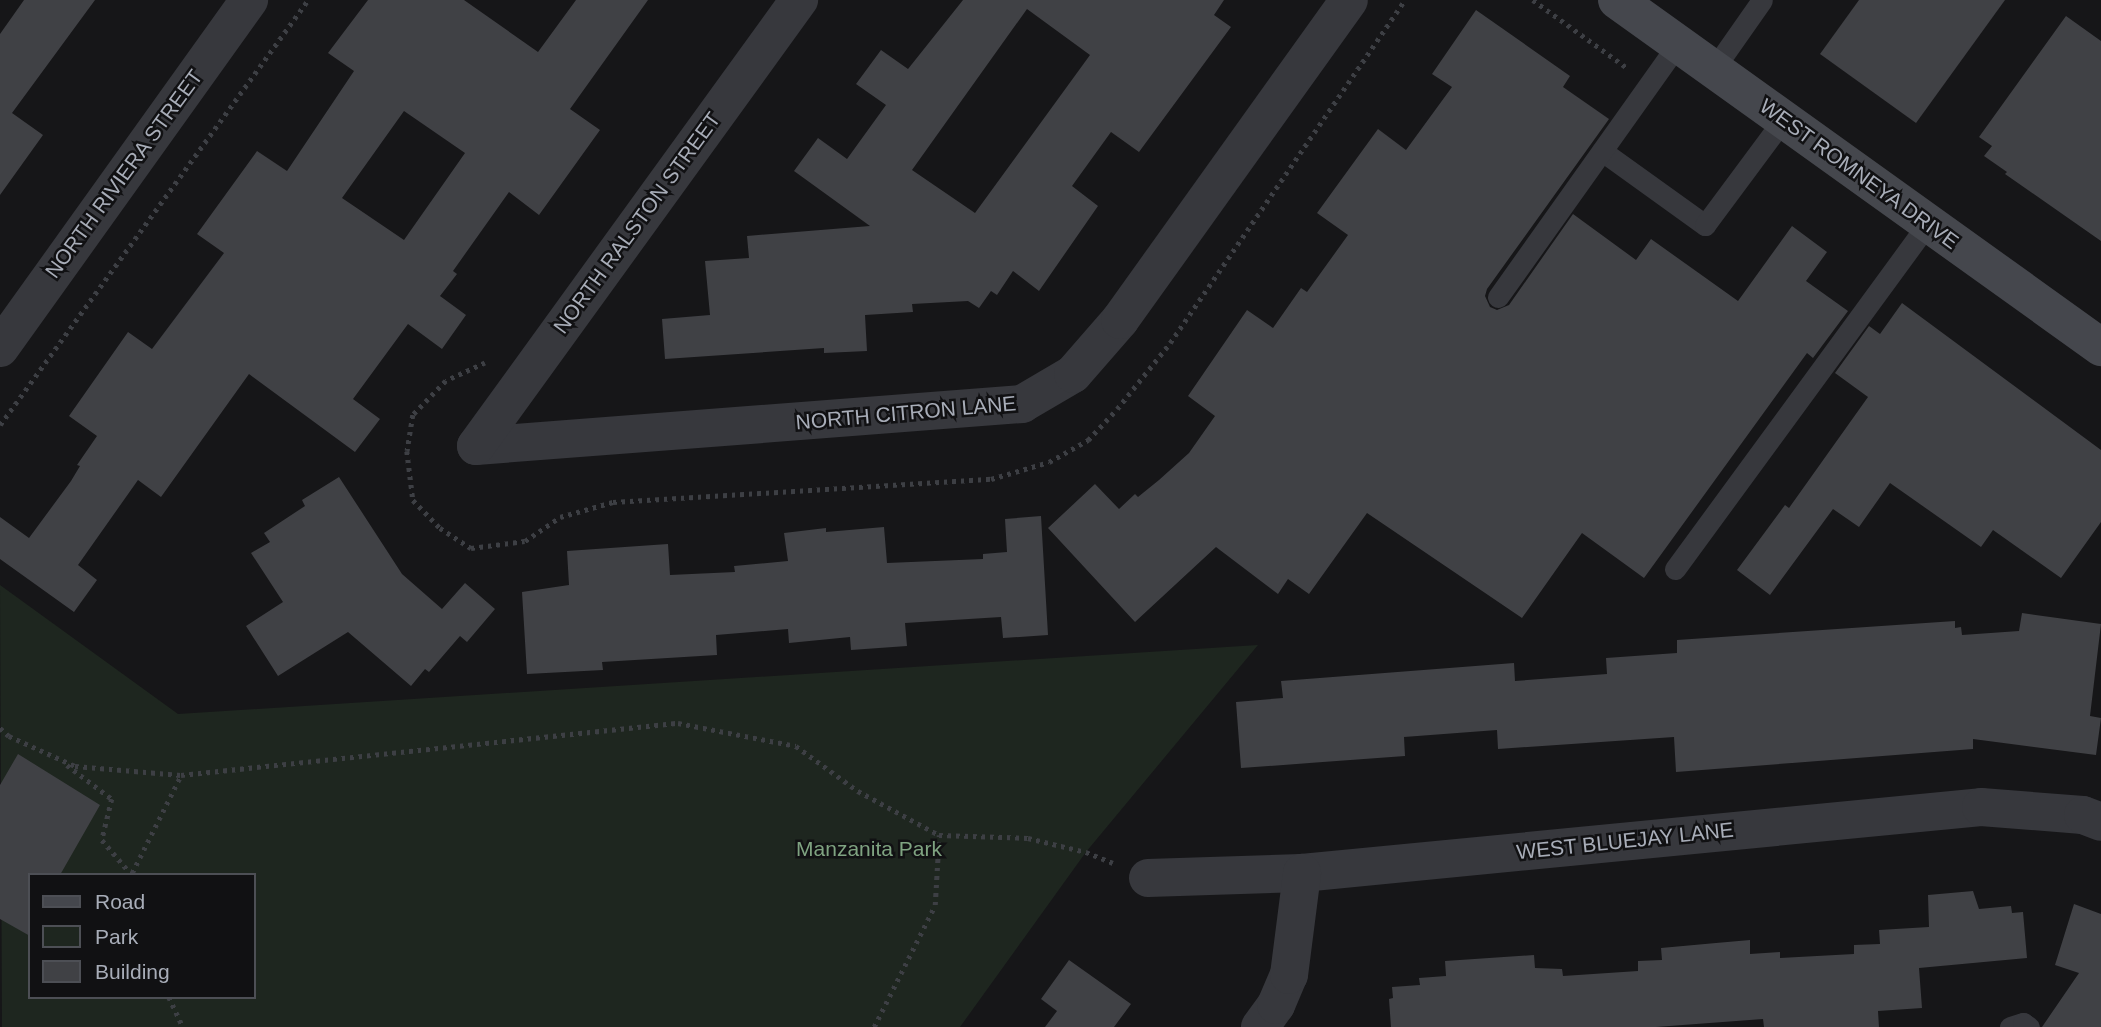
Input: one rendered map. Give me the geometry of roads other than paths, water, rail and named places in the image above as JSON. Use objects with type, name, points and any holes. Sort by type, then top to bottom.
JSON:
[{"type":"street","name":"NORTH RIVIERA STREET","points":[[0,348],[249,0]]},
{"type":"street","name":"NORTH RALSTON STREET","points":[[476,446],[799,0]]},
{"type":"street","name":"NORTH CITRON LANE","points":[[476,446],[1022,404],[1073,374],[1120,320],[1349,0]]},
{"type":"street","name":"WEST ROMNEYA DRIVE","points":[[1616,0],[2101,347]]},
{"type":"street","name":"WEST BLUEJAY LANE","points":[[1148,878],[1301,873],[1981,807],[2083,815],[2101,822]]},
{"type":"street","points":[[1260,1027],[1276,1005],[1289,975],[1301,873]]},
{"type":"lane","points":[[1713,70],[1762,0]]},
{"type":"lane","points":[[1497,297],[1678,44]]},
{"type":"lane","points":[[1602,151],[1704,225],[1783,120]]},
{"type":"lane","points":[[1675,569],[1928,223]]},
{"type":"lane","points":[[2010,1027],[2023,1023],[2029,1027]]},
{"type":"park label","name":"Manzanita Park","points":[[869,849]]}]
